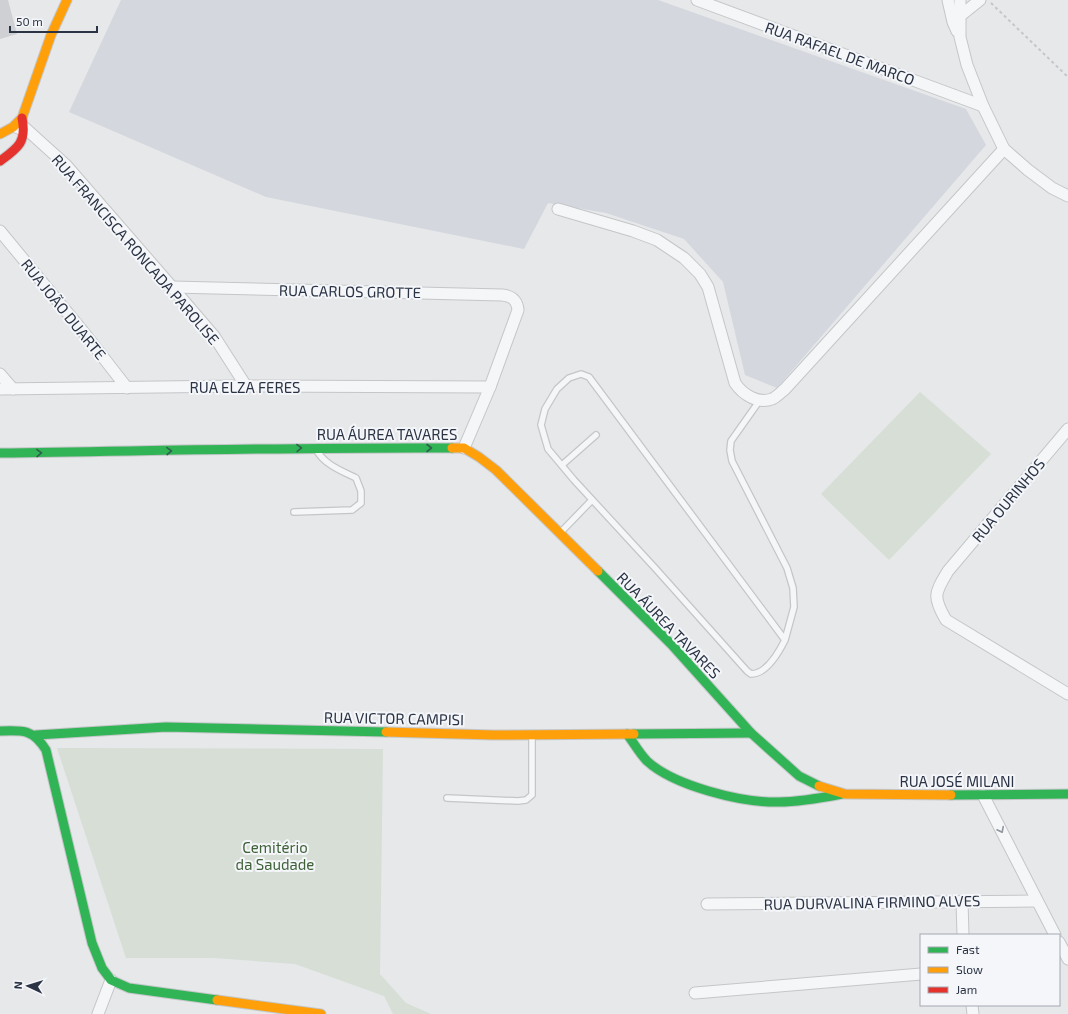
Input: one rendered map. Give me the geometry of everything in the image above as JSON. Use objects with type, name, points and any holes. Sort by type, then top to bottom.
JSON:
[{"type":"street","points":[[1,160],[19,146],[24,138],[24,123],[51,35],[68,0]]},
{"type":"street","name":"RUA RAFAEL DE MARCO","points":[[697,0],[983,106]]},
{"type":"street","points":[[948,0],[956,19],[967,65],[983,106],[1004,149],[1046,184],[1068,196]]},
{"type":"street","points":[[956,19],[960,0]]},
{"type":"street","points":[[956,19],[980,0]]},
{"type":"street","points":[[0,134],[24,123]]},
{"type":"street","name":"RUA FRANCISCA RONCADA PAROLISE","points":[[24,123],[66,165],[214,336],[246,386]]},
{"type":"street","points":[[558,209],[633,231],[657,240],[684,258],[700,274],[708,287],[736,383],[741,391],[760,400],[773,399],[785,389],[1004,149]]},
{"type":"street","name":"RUA JOÃO DUARTE","points":[[0,231],[85,334],[127,388]]},
{"type":"street","name":"RUA CARLOS GROTTE","points":[[172,287],[508,296],[514,298],[517,303],[518,310],[490,386]]},
{"type":"street","points":[[0,374],[13,389]]},
{"type":"street","name":"RUA ELZA FERES","points":[[0,389],[246,386],[490,386]]},
{"type":"street","points":[[464,448],[490,386]]},
{"type":"street","name":"RUA OURINHOS","points":[[1068,429],[948,570],[937,590],[937,599],[946,620],[1068,694]]},
{"type":"street","name":"RUA ÁUREA TAVARES","points":[[0,453],[316,448],[464,448],[496,470],[560,533],[671,644],[751,733]]},
{"type":"street","name":"RUA VICTOR CAMPISI","points":[[0,731],[22,731],[36,735],[166,727],[532,734],[751,733]]},
{"type":"street","name":"RUA JOSÉ MILANI","points":[[751,733],[799,776],[820,786],[845,794]]},
{"type":"street","name":"RUA JOSÉ MILANI","points":[[627,734],[649,762],[675,778],[703,790],[762,801],[792,802],[845,794],[1068,794]]},
{"type":"street","points":[[36,735],[41,740],[46,750],[92,943],[102,968],[111,980],[129,988],[321,1014]]},
{"type":"street","points":[[983,795],[1054,934]]},
{"type":"street","points":[[962,901],[963,934]]},
{"type":"street","name":"RUA DURVALINA FIRMINO ALVES","points":[[707,904],[1037,901]]},
{"type":"street","points":[[1060,944],[1068,959]]},
{"type":"street","points":[[695,993],[920,974]]},
{"type":"street","points":[[98,1014],[111,980]]},
{"type":"lane","points":[[760,400],[731,441],[730,450],[732,461],[787,568],[793,588],[794,607],[786,640],[777,656],[760,673],[751,674],[747,671],[592,500],[548,449],[541,425],[545,409],[557,389],[569,378],[581,374],[588,377],[786,640]]},
{"type":"lane","points":[[562,465],[596,435]]},
{"type":"lane","points":[[294,512],[352,510],[361,503],[361,491],[356,478],[335,467],[319,456],[316,448]]},
{"type":"lane","points":[[560,533],[592,500]]},
{"type":"lane","points":[[447,798],[526,800],[532,795],[532,734]]},
{"type":"path","points":[[987,0],[1068,77]]},
{"type":"shaded area","points":[[121,0],[658,0],[966,109],[986,145],[777,388],[745,375],[723,282],[684,239],[606,213],[548,203],[524,249],[266,197],[69,112]]},
{"type":"green space","points":[[920,392],[991,454],[889,560],[821,494]]},
{"type":"green space","name":"Cemitério da Saudade","points":[[57,748],[383,749],[380,974],[406,1003],[431,1014],[393,1014],[384,996],[295,964],[214,958],[126,958]]},
{"type":"building","points":[[0,0],[8,0],[17,34],[0,39]]},
{"type":"traffic: fast","points":[[0,453],[452,448]]},
{"type":"traffic: fast","points":[[598,571],[671,644],[751,733],[799,776],[819,786]]},
{"type":"traffic: fast","points":[[36,735],[166,727],[386,732]]},
{"type":"traffic: fast","points":[[0,731],[21,731],[32,734],[46,750],[92,943],[102,968],[111,980],[129,988],[217,1000]]},
{"type":"traffic: fast","points":[[634,734],[751,733]]},
{"type":"traffic: fast","points":[[627,734],[644,758],[659,770],[674,778],[709,791],[747,800],[764,802],[803,801],[842,794]]},
{"type":"traffic: fast","points":[[951,795],[1068,794]]},
{"type":"traffic: slow","points":[[0,134],[13,127],[22,118],[51,35],[67,0]]},
{"type":"traffic: slow","points":[[452,448],[464,448],[496,470],[598,571]]},
{"type":"traffic: slow","points":[[386,732],[493,735],[634,734]]},
{"type":"traffic: slow","points":[[819,786],[845,794],[951,795]]},
{"type":"traffic: slow","points":[[217,1000],[321,1014]]},
{"type":"traffic: jam","points":[[0,161],[20,144],[23,133],[22,118]]}]
